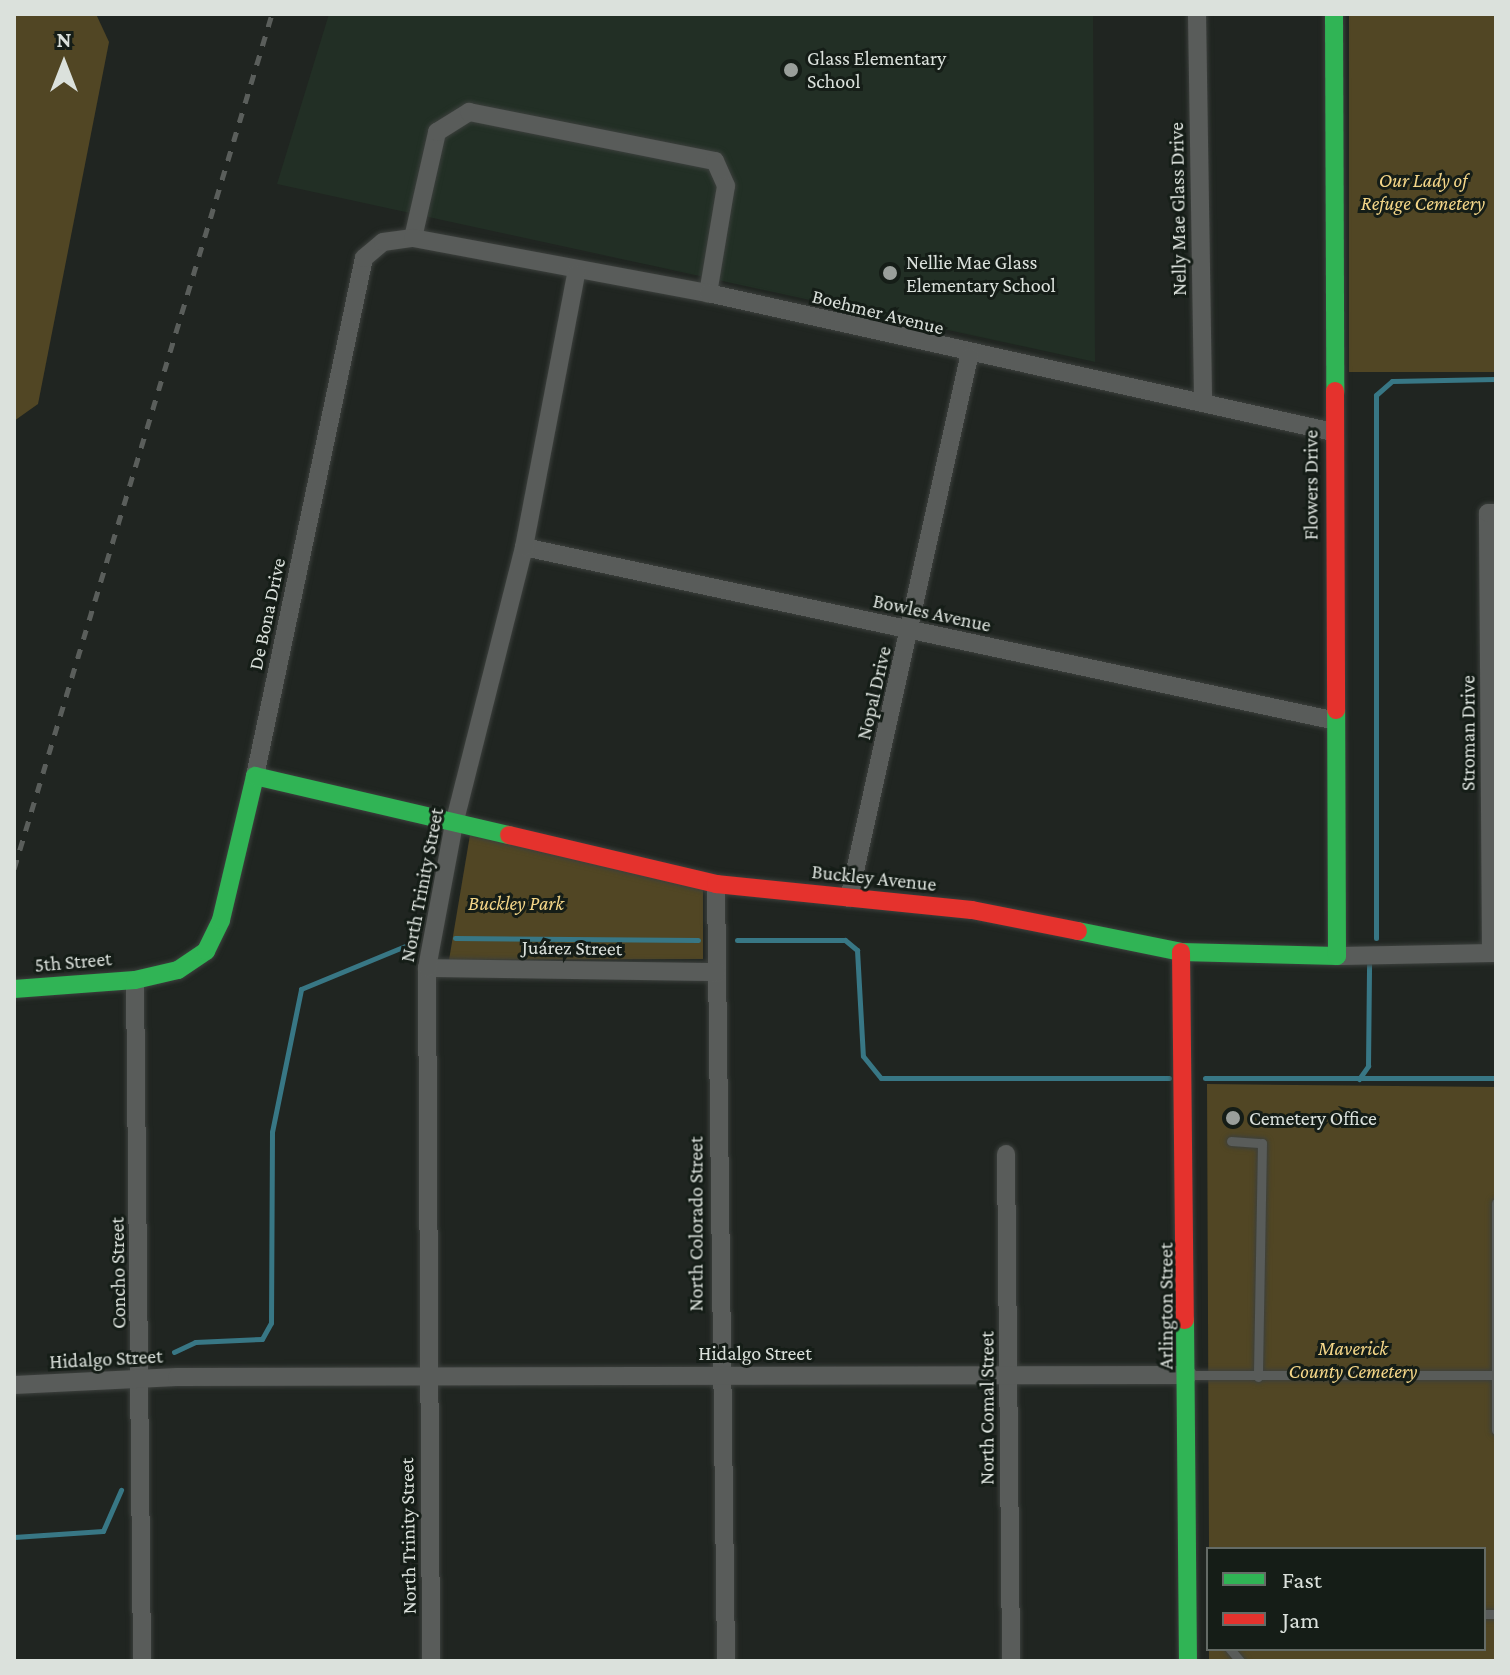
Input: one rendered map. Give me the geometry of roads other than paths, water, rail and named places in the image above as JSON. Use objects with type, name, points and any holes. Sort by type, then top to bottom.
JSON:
[{"type":"street","name":"Nelly Mae Glass Drive","points":[[1197,14],[1203,403]]},
{"type":"street","name":"Flowers Drive","points":[[1334,14],[1332,720],[1337,956]]},
{"type":"street","points":[[413,238],[437,132],[469,112],[715,161],[726,186],[708,293]]},
{"type":"street","name":"Boehmer Avenue","points":[[413,238],[576,274],[708,293],[969,357],[1333,432]]},
{"type":"street","name":"De Bona Drive","points":[[135,980],[178,970],[206,951],[221,920],[255,776],[364,258],[383,242],[413,238]]},
{"type":"street","name":"North Trinity Street","points":[[431,1661],[427,968],[454,824],[524,547],[576,274]]},
{"type":"street","name":"Nopal Drive","points":[[849,898],[911,631],[969,357]]},
{"type":"street","name":"Stroman Drive","points":[[1492,513],[1494,953]]},
{"type":"street","name":"Bowles Avenue","points":[[524,547],[1332,720]]},
{"type":"street","name":"Buckley Avenue","points":[[255,776],[716,884],[972,910],[1181,952],[1337,956],[1494,953]]},
{"type":"street","name":"North Colorado Street","points":[[716,884],[718,1375],[726,1661]]},
{"type":"street","name":"Arlington Street","points":[[1181,952],[1188,1375],[1188,1661]]},
{"type":"street","name":"Juárez Street","points":[[427,968],[717,972]]},
{"type":"street","name":"5th Street","points":[[14,989],[135,980]]},
{"type":"street","name":"Concho Street","points":[[135,980],[142,1381],[142,1661]]},
{"type":"street","name":"North Comal Street","points":[[1006,1154],[1011,1661]]},
{"type":"street","name":"Hidalgo Street","points":[[14,1385],[718,1375],[1188,1375]]},
{"type":"lane","points":[[1231,1141],[1262,1143],[1258,1377]]},
{"type":"lane","points":[[1496,1203],[1496,1430]]},
{"type":"lane","name":"Hidalgo Street","points":[[1188,1375],[1495,1375]]},
{"type":"waterway","points":[[1376,938],[1376,395],[1392,381],[1496,379]]},
{"type":"waterway","points":[[455,938],[698,940]]},
{"type":"waterway","points":[[737,940],[845,940],[857,950],[863,1056],[881,1078],[1169,1078]]},
{"type":"waterway","points":[[174,1352],[195,1342],[262,1339],[271,1323],[272,1132],[301,989],[408,945]]},
{"type":"waterway","points":[[1359,1079],[1368,1066],[1369,964]]},
{"type":"waterway","points":[[1205,1078],[1496,1078]]},
{"type":"waterway","points":[[14,1537],[103,1531],[121,1490]]},
{"type":"railway","points":[[14,869],[272,14]]},
{"type":"place","name":"Glass Elementary School","points":[[791,70]]},
{"type":"place","name":"Nellie Mae Glass Elementary School","points":[[890,273]]},
{"type":"place","name":"Cemetery Office","points":[[1233,1118]]},
{"type":"park label","name":"Our Lady of Refuge Cemetery","points":[[1423,192]]},
{"type":"park label","name":"Buckley Park","points":[[516,903]]},
{"type":"park label","name":"Maverick County Cemetery","points":[[1353,1360]]}]
